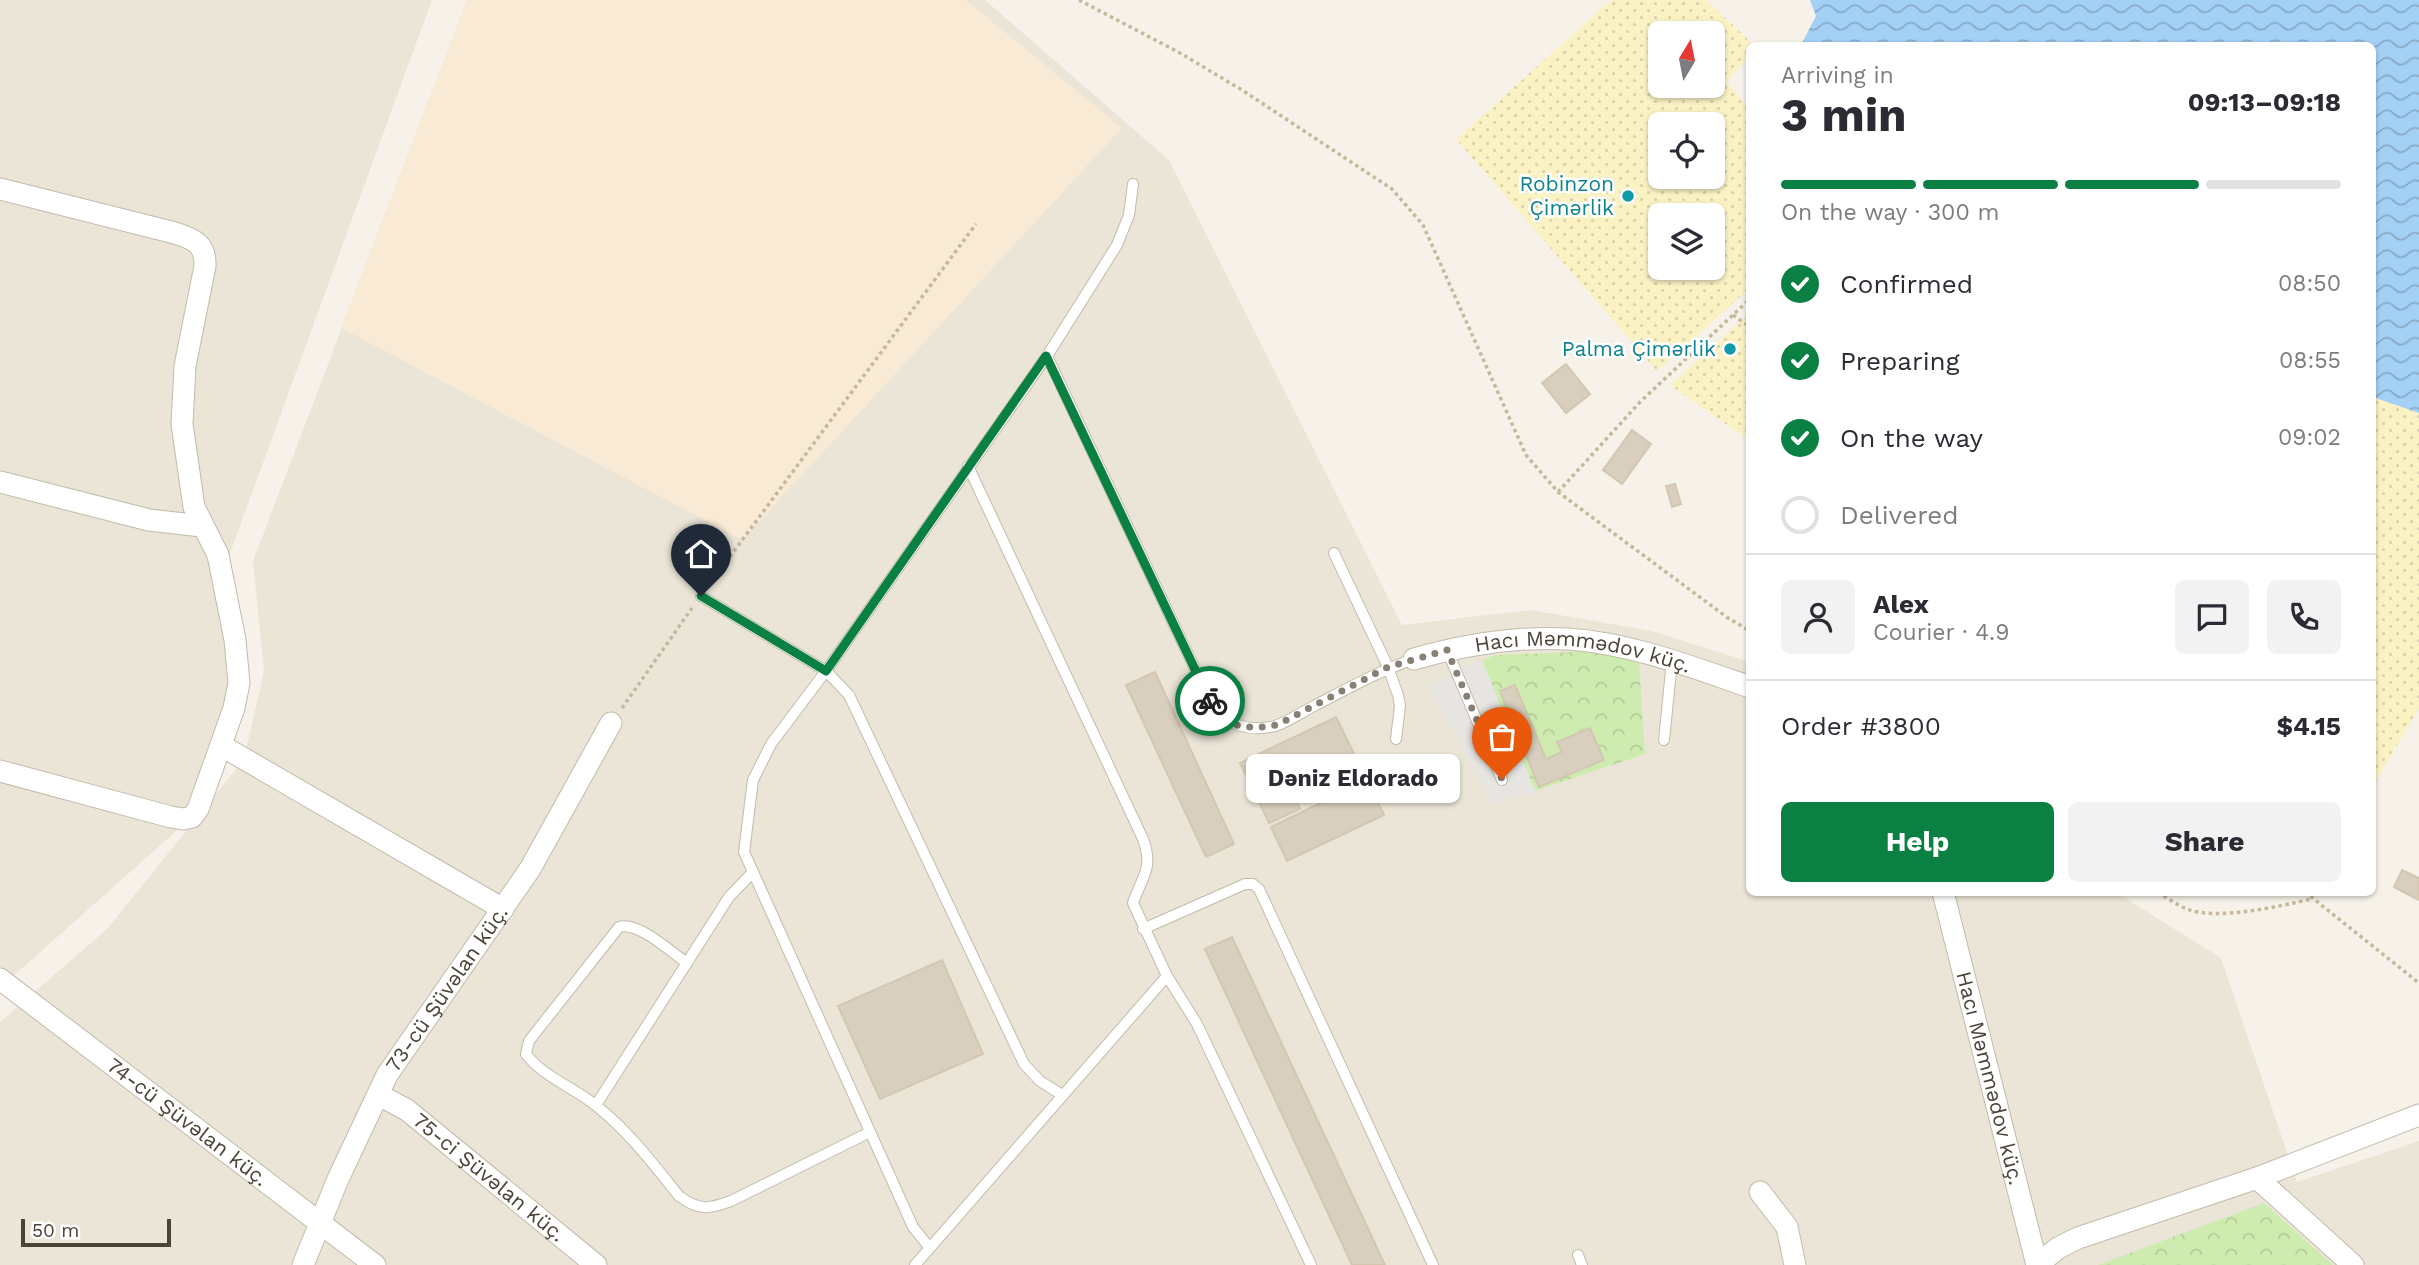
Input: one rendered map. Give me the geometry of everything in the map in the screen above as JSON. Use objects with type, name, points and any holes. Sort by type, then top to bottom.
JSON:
[{"type":"street","points":[[0,189],[175,233],[201,245],[206,255],[185,366],[182,424],[194,508],[218,555],[238,667],[237,697],[222,746],[198,809],[192,817],[183,818],[0,771]]},
{"type":"street","points":[[0,482],[149,520],[202,526]]},
{"type":"street","name":"Hacı Məmmədov küç.","points":[[1414,659],[1447,650],[1504,641],[1572,639],[1654,655],[1746,686]]},
{"type":"street","name":"73-cü Şüvəlan küç.","points":[[303,1265],[338,1179],[400,1056],[530,869],[611,723]]},
{"type":"street","points":[[222,746],[503,909]]},
{"type":"street","name":"Hacı Məmmədov küç.","points":[[1943,896],[2037,1265]]},
{"type":"street","name":"74-cü Şüvəlan küç.","points":[[0,979],[375,1265]]},
{"type":"street","name":"75-ci Şüvəlan küç.","points":[[379,1095],[407,1110],[596,1265]]},
{"type":"street","points":[[2037,1265],[2058,1248],[2077,1238],[2257,1178],[2419,1115]]},
{"type":"street","points":[[2257,1178],[2353,1265]]},
{"type":"street","points":[[1760,1192],[1787,1227],[1795,1265]]},
{"type":"lane","points":[[929,1247],[913,1227],[744,852],[753,780],[771,744],[826,671],[1046,356],[1117,245],[1129,215],[1133,184]]},
{"type":"lane","points":[[1046,356],[1212,705],[1221,717],[1235,725],[1256,728],[1277,725],[1388,667],[1414,659]]},
{"type":"lane","points":[[968,466],[1143,839],[1149,855],[1149,864],[1133,903],[1143,929],[1167,976],[1197,1024],[1311,1265]]},
{"type":"lane","points":[[1334,553],[1388,667],[1400,706],[1396,739]]},
{"type":"lane","points":[[701,596],[826,671],[849,695],[1024,1064],[1040,1081],[1062,1095]]},
{"type":"lane","points":[[1447,650],[1502,779]]},
{"type":"lane","points":[[1664,740],[1672,661]]},
{"type":"lane","points":[[596,1105],[729,897],[752,873]]},
{"type":"lane","points":[[1143,929],[1245,884],[1253,884],[1259,889],[1433,1265]]},
{"type":"lane","points":[[687,963],[638,928],[626,925],[619,927],[529,1041],[526,1054],[534,1065],[596,1105],[621,1126],[679,1196],[690,1204],[701,1207],[713,1208],[731,1201],[870,1132]]},
{"type":"lane","points":[[915,1265],[1167,976]]},
{"type":"path","points":[[1079,0],[1180,53],[1392,189],[1423,225],[1526,455],[1558,492],[1746,629]]},
{"type":"path","points":[[611,723],[701,596],[976,224]]},
{"type":"path","points":[[1558,492],[1641,401],[1746,303]]},
{"type":"path","points":[[1733,315],[1746,324]]},
{"type":"path","points":[[2165,896],[2187,909],[2211,914],[2280,906],[2312,899]]},
{"type":"path","points":[[2309,896],[2419,983]]},
{"type":"shaded area","points":[[0,0],[432,0],[222,575],[239,683],[192,817],[0,988]]},
{"type":"shaded area","points":[[467,0],[985,0],[1169,160],[1402,625],[1531,610],[1652,631],[1746,661],[1746,896],[2122,896],[2221,958],[2297,1182],[2419,1141],[2419,1265],[0,1265],[0,1022],[108,928],[244,759],[264,671],[253,561]]},
{"type":"shaded area","points":[[467,0],[966,0],[1122,128],[742,540],[341,328]]},
{"type":"shaded area","points":[[1482,660],[1535,791],[1494,805],[1429,686]]},
{"type":"green space","points":[[1596,651],[1639,663],[1645,754],[1535,791],[1482,660],[1496,655]]},
{"type":"green space","points":[[2264,1203],[2333,1265],[2098,1265]]},
{"type":"sand","name":"Robinzon Çimərlik","points":[[1611,0],[1706,0],[1751,42],[1746,42],[1746,60],[1726,82],[1746,105],[1746,292],[1657,371],[1456,139]]},
{"type":"sand","name":"Palma Çimərlik","points":[[1746,317],[1746,438],[1670,385]]},
{"type":"sand","points":[[2376,398],[2419,413],[2419,708],[2376,781]]},
{"type":"water","points":[[1810,0],[2419,0],[2419,413],[2376,398],[2376,42],[1803,42],[1816,16]]},
{"type":"building","points":[[1566,364],[1590,394],[1566,413],[1542,383]]},
{"type":"building","points":[[1632,430],[1651,444],[1622,484],[1603,470]]},
{"type":"building","points":[[1675,484],[1681,504],[1672,507],[1666,486]]},
{"type":"building","points":[[1155,672],[1234,844],[1206,857],[1126,685]]},
{"type":"building","points":[[1515,685],[1546,759],[1562,752],[1557,742],[1590,728],[1604,760],[1539,787],[1500,691]]},
{"type":"building","points":[[1336,717],[1384,815],[1287,861],[1271,827],[1333,797],[1320,769],[1289,784],[1300,809],[1269,823],[1240,763]]},
{"type":"building","points":[[2402,870],[2419,878],[2419,900],[2394,887]]},
{"type":"building","points":[[1232,937],[1385,1265],[1352,1265],[1205,949]]},
{"type":"building","points":[[942,960],[983,1054],[880,1099],[838,1006]]},
{"type":"way so far","points":[[1210,701],[1221,717],[1235,725],[1256,728],[1277,725],[1388,667],[1447,650],[1502,779]]},
{"type":"place","name":"Robinzon Çimərlik","points":[[1628,196]]},
{"type":"place","name":"Palma Çimərlik","points":[[1730,349]]},
{"type":"place","name":"Dəniz Eldorado","points":[[1502,779]]},
{"type":"route","points":[[701,596],[826,671],[1046,356],[1210,701]]}]
